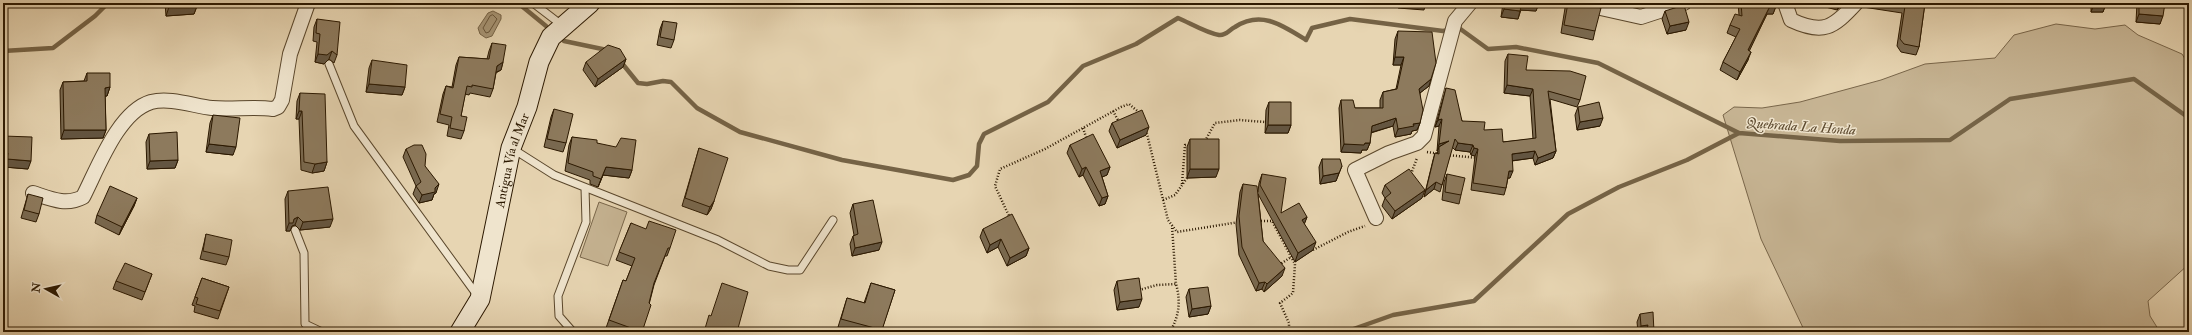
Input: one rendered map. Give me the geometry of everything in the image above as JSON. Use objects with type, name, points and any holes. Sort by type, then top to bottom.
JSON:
[{"type":"main road","name":"Antigua Vía al Mar","points":[[460,332],[480,299],[511,148],[527,108],[539,62],[551,37],[590,3]]},
{"type":"street","points":[[33,193],[63,202],[74,202],[83,197],[116,134],[134,111],[152,102],[174,102],[214,108],[273,109],[278,107],[282,100],[290,54],[308,3]]},
{"type":"street","points":[[1376,218],[1355,170],[1389,153],[1417,143],[1424,136],[1455,21],[1470,3]]},
{"type":"street","points":[[1578,3],[1641,18],[1684,3]]},
{"type":"street","points":[[1784,3],[1791,20],[1809,28],[1828,27],[1856,3]]},
{"type":"lane","points":[[533,3],[563,27]]},
{"type":"lane","points":[[1283,3],[1299,3]]},
{"type":"lane","points":[[1360,3],[1377,3]]},
{"type":"lane","points":[[329,64],[354,126],[480,299]]},
{"type":"lane","points":[[511,148],[554,175],[718,240],[770,266],[788,270],[800,270],[833,220]]},
{"type":"lane","points":[[573,332],[559,316],[558,296],[586,222],[586,188]]},
{"type":"lane","points":[[295,230],[304,253],[305,324],[322,332]]},
{"type":"path","points":[[1009,222],[1010,216],[995,186],[1000,169],[1045,149],[1113,111],[1129,104],[1143,116]]},
{"type":"path","points":[[1113,111],[1122,125]]},
{"type":"path","points":[[1199,143],[1206,141],[1215,123],[1240,120],[1265,122]]},
{"type":"path","points":[[1145,123],[1168,220],[1177,232],[1244,221]]},
{"type":"path","points":[[1083,128],[1088,142]]},
{"type":"path","points":[[1182,184],[1185,145],[1192,144]]},
{"type":"path","points":[[1425,152],[1479,159]]},
{"type":"path","points":[[1163,200],[1175,195],[1187,178]]},
{"type":"path","points":[[1313,250],[1348,232],[1361,228],[1376,218]]},
{"type":"path","points":[[1251,221],[1272,221],[1295,264],[1293,293],[1280,303],[1289,323],[1289,332]]},
{"type":"path","points":[[1170,332],[1179,309],[1180,296],[1176,284],[1176,259],[1172,226]]},
{"type":"path","points":[[1275,268],[1291,257]]},
{"type":"path","points":[[1137,291],[1157,285],[1176,284]]},
{"type":"shaded area","points":[[2056,24],[2095,29],[2125,25],[2138,35],[2182,54],[2189,65],[2189,264],[2148,301],[2150,316],[2160,332],[1805,332],[1761,239],[1723,115],[1734,107],[1762,108],[1800,102],[1881,80],[1925,64],[1995,58],[2014,35]]},
{"type":"shaded area","points":[[599,202],[627,212],[608,266],[580,257]]},
{"type":"water","points":[[493,11],[501,15],[501,19],[492,36],[486,38],[480,34],[478,28],[488,13]]},
{"type":"building","points":[[168,3],[196,3],[197,6],[169,7]]},
{"type":"building","points":[[1505,3],[1522,3],[1520,11],[1504,9]]},
{"type":"building","points":[[1568,3],[1580,3],[1601,8],[1595,31],[1564,25]]},
{"type":"building","points":[[1741,3],[1776,3],[1776,6],[1770,6],[1748,50],[1751,52],[1740,72],[1723,62],[1740,29],[1730,25],[1735,14],[1742,16]]},
{"type":"building","points":[[1887,3],[1925,3],[1919,47],[1904,44],[1900,39],[1905,6]]},
{"type":"building","points":[[2106,3],[2106,4],[2094,4]]},
{"type":"building","points":[[2139,3],[2165,3],[2163,16],[2139,14]]},
{"type":"building","points":[[1684,5],[1689,22],[1670,26],[1665,11]]},
{"type":"building","points":[[317,19],[340,22],[337,55],[332,51],[327,55],[318,54],[320,34],[316,33]]},
{"type":"building","points":[[663,21],[677,23],[674,40],[660,37]]},
{"type":"building","points":[[1398,31],[1432,32],[1436,63],[1431,79],[1419,89],[1423,110],[1420,123],[1413,124],[1414,126],[1398,129],[1396,118],[1372,126],[1370,143],[1365,143],[1364,145],[1344,144],[1341,100],[1353,100],[1355,108],[1383,108],[1383,92],[1397,89],[1404,57],[1395,57]]},
{"type":"building","points":[[492,43],[506,45],[503,62],[497,66],[493,89],[472,85],[472,87],[467,86],[461,116],[467,117],[464,131],[450,128],[452,117],[440,114],[446,86],[453,88],[459,57],[489,59]]},
{"type":"building","points":[[608,45],[620,49],[626,59],[598,79],[586,62]]},
{"type":"building","points":[[1508,54],[1528,56],[1526,70],[1570,71],[1586,76],[1580,100],[1548,91],[1556,151],[1538,158],[1535,151],[1512,154],[1513,171],[1509,171],[1506,188],[1473,183],[1478,149],[1474,148],[1473,145],[1458,143],[1455,139],[1442,185],[1436,182],[1426,190],[1435,153],[1439,154],[1439,147],[1449,141],[1439,144],[1442,119],[1438,120],[1446,88],[1455,90],[1462,121],[1485,122],[1484,130],[1502,129],[1503,142],[1536,138],[1533,89],[1507,85]]},
{"type":"building","points":[[372,60],[407,65],[405,87],[369,84]]},
{"type":"building","points":[[87,73],[110,73],[110,87],[105,88],[106,130],[64,130],[63,82],[87,81]]},
{"type":"building","points":[[300,93],[325,94],[327,162],[315,164],[304,162],[302,111],[299,111]]},
{"type":"building","points":[[1269,102],[1291,102],[1291,125],[1268,125]]},
{"type":"building","points":[[1599,102],[1603,118],[1580,122],[1578,107]]},
{"type":"building","points":[[554,109],[573,114],[566,143],[547,139]]},
{"type":"building","points":[[1142,110],[1149,127],[1120,140],[1112,123]]},
{"type":"building","points":[[213,115],[240,118],[236,147],[209,144]]},
{"type":"building","points":[[177,132],[178,160],[150,161],[149,134]]},
{"type":"building","points":[[1093,134],[1110,167],[1100,171],[1108,196],[1102,198],[1086,167],[1082,169],[1070,145]]},
{"type":"building","points":[[3,136],[32,137],[31,161],[7,159],[8,153],[3,153]]},
{"type":"building","points":[[572,137],[597,140],[597,143],[616,147],[621,138],[636,140],[632,170],[606,167],[601,179],[593,176],[593,172],[568,163]]},
{"type":"building","points":[[1190,139],[1219,139],[1219,169],[1190,169]]},
{"type":"building","points":[[414,145],[422,145],[426,154],[425,166],[439,184],[435,188],[435,192],[422,195],[416,186],[421,182],[406,149]]},
{"type":"building","points":[[699,148],[728,158],[714,201],[710,207],[685,198]]},
{"type":"building","points":[[1322,159],[1340,159],[1342,166],[1339,173],[1323,176]]},
{"type":"building","points":[[1409,169],[1425,190],[1395,211],[1385,198],[1391,193],[1385,185]]},
{"type":"building","points":[[1262,174],[1286,178],[1281,213],[1299,203],[1307,217],[1302,220],[1316,242],[1298,253],[1260,185]]},
{"type":"building","points":[[1447,174],[1465,178],[1461,195],[1445,192]]},
{"type":"building","points":[[1243,184],[1257,186],[1263,241],[1285,268],[1267,284],[1265,282],[1259,283],[1242,247],[1239,216]]},
{"type":"building","points":[[110,186],[137,198],[122,227],[97,215]]},
{"type":"building","points":[[328,187],[333,219],[303,222],[298,217],[294,219],[293,223],[289,223],[288,191]]},
{"type":"building","points":[[28,194],[43,198],[39,214],[24,210]]},
{"type":"building","points":[[873,200],[882,242],[855,248],[853,236],[858,234],[853,204]]},
{"type":"building","points":[[1012,214],[1029,248],[1010,258],[1001,239],[990,245],[983,229]]},
{"type":"building","points":[[649,221],[676,230],[670,248],[668,248],[654,283],[649,303],[651,305],[642,332],[609,320],[623,280],[626,281],[635,258],[619,252],[631,223],[646,229]]},
{"type":"building","points":[[206,234],[232,240],[229,257],[203,251]]},
{"type":"building","points":[[125,263],[152,274],[145,292],[116,281]]},
{"type":"building","points":[[202,278],[229,287],[220,311],[196,304],[198,298],[195,297]]},
{"type":"building","points":[[1139,278],[1142,299],[1120,302],[1117,281]]},
{"type":"building","points":[[722,283],[748,292],[737,332],[704,332],[709,315],[711,316]]},
{"type":"building","points":[[871,283],[895,290],[882,330],[841,319],[847,298],[865,303]]},
{"type":"building","points":[[1208,287],[1211,306],[1192,309],[1189,289]]},
{"type":"building","points":[[1653,312],[1654,332],[1646,332],[1648,325],[1641,326],[1640,314]]},
{"type":"waterway","points":[[3,51],[53,48],[95,16],[108,3]]},
{"type":"waterway","points":[[518,3],[546,26]]},
{"type":"waterway","points":[[621,62],[638,83],[647,84],[663,81],[671,82],[697,108],[740,132],[842,160],[953,180],[969,175],[977,166],[979,144],[984,134],[1048,102],[1083,66],[1136,44],[1178,18],[1198,28],[1219,35],[1226,34],[1233,28],[1245,22],[1263,20],[1280,25],[1306,40],[1312,28],[1350,19],[1443,31],[1459,28],[1488,49],[1516,47],[1598,63],[1739,133]]},
{"type":"waterway","points":[[564,41],[607,50]]},
{"type":"waterway","name":"Quebrada La Honda","points":[[1345,332],[1393,315],[1474,301],[1568,214],[1619,187],[1687,160],[1739,133],[1840,141],[1950,140],[2010,99],[2134,79],[2189,118]]}]
